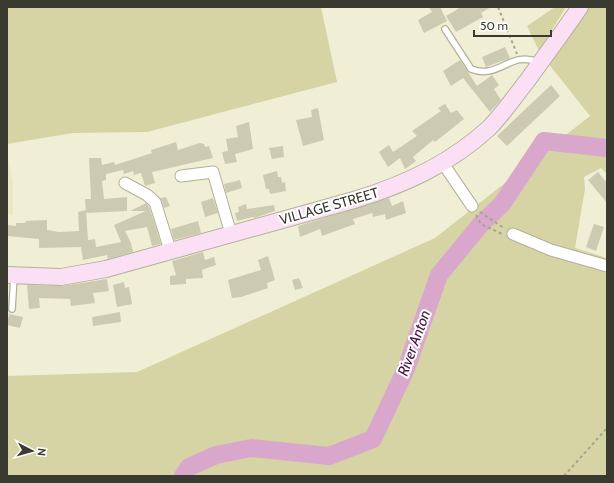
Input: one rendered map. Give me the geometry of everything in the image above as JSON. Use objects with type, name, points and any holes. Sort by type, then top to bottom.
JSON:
[{"type":"street","name":"VILLAGE STREET","points":[[10,276],[61,277],[106,269],[389,189],[416,178],[442,162],[489,127],[540,63],[580,7]]},
{"type":"street","points":[[442,162],[472,206]]},
{"type":"street","points":[[181,176],[213,172],[231,234]]},
{"type":"street","points":[[125,183],[147,195],[155,202],[170,250]]},
{"type":"street","points":[[515,235],[551,250],[607,266]]},
{"type":"lane","points":[[445,29],[471,69],[478,72],[496,70],[519,58],[530,59],[540,63]]},
{"type":"lane","points":[[10,276],[12,309]]},
{"type":"path","points":[[498,7],[519,58]]},
{"type":"path","points":[[472,206],[515,235],[509,238],[481,224],[472,206]]},
{"type":"path","points":[[564,476],[607,428]]},
{"type":"shaded area","points":[[7,7],[321,7],[337,82],[147,132],[73,133],[7,144]]},
{"type":"shaded area","points":[[555,7],[566,7],[539,51],[527,26]]},
{"type":"shaded area","points":[[587,7],[607,7],[607,174],[601,168],[584,177],[585,189],[575,248],[607,258],[607,476],[7,476],[7,376],[137,372],[435,238],[590,116],[548,63]]},
{"type":"shaded area","points":[[7,153],[13,183],[13,215],[7,214]]},
{"type":"building","points":[[429,7],[440,7],[447,21],[424,33],[418,20],[432,12]]},
{"type":"building","points":[[461,7],[491,7],[481,13],[483,17],[456,32],[446,16]]},
{"type":"building","points":[[505,47],[510,58],[486,67],[482,57]]},
{"type":"building","points":[[460,60],[477,86],[492,75],[499,85],[494,89],[501,100],[490,112],[463,78],[451,86],[443,71]]},
{"type":"building","points":[[551,85],[560,96],[507,146],[497,136]]},
{"type":"building","points":[[445,104],[451,113],[457,110],[464,119],[435,142],[433,140],[413,157],[416,161],[405,169],[400,158],[388,167],[379,152],[389,145],[393,152],[417,136],[412,131],[441,111],[438,108]]},
{"type":"building","points":[[318,108],[324,140],[303,146],[296,120],[312,117],[311,110]]},
{"type":"building","points":[[249,122],[253,149],[235,154],[237,162],[225,164],[222,152],[228,151],[226,139],[238,137],[236,126]]},
{"type":"building","points":[[176,142],[178,150],[200,143],[204,144],[205,147],[209,146],[213,158],[152,172],[155,183],[145,186],[141,173],[134,175],[133,171],[124,174],[123,170],[106,174],[106,180],[102,181],[104,199],[127,197],[127,211],[86,213],[85,199],[91,199],[89,158],[101,158],[102,165],[114,162],[115,165],[152,153],[151,150]]},
{"type":"building","points":[[283,146],[284,157],[272,159],[269,148]]},
{"type":"building","points":[[277,171],[278,177],[281,177],[282,183],[285,182],[286,191],[270,194],[269,189],[266,189],[263,175]]},
{"type":"building","points":[[598,172],[607,183],[607,203],[588,180]]},
{"type":"building","points":[[240,180],[242,188],[226,193],[224,184]]},
{"type":"building","points":[[166,197],[170,206],[164,208],[161,198]]},
{"type":"building","points":[[213,198],[218,213],[205,217],[201,202]]},
{"type":"building","points":[[389,198],[392,206],[403,201],[406,213],[386,220],[385,214],[373,217],[372,213],[353,219],[355,224],[322,236],[320,229],[300,237],[298,226]]},
{"type":"building","points":[[146,203],[149,206],[161,244],[152,246],[147,227],[125,231],[131,243],[133,252],[108,259],[107,255],[83,260],[81,247],[39,248],[39,239],[7,236],[7,225],[16,226],[16,223],[25,223],[26,221],[47,220],[47,230],[59,232],[79,231],[78,212],[86,210],[88,240],[95,239],[96,247],[121,242],[114,225],[146,211],[130,211]]},
{"type":"building","points":[[246,204],[247,209],[274,205],[275,211],[254,218],[237,221],[235,213],[239,212],[238,207]]},
{"type":"building","points":[[198,221],[201,233],[174,240],[171,229]]},
{"type":"building","points":[[594,224],[604,227],[596,251],[586,247]]},
{"type":"building","points":[[203,252],[205,260],[214,257],[216,265],[202,270],[203,278],[186,279],[186,284],[170,285],[170,276],[176,275],[172,261]]},
{"type":"building","points":[[268,256],[275,280],[267,283],[268,288],[241,297],[232,298],[228,280],[261,270],[258,260]]},
{"type":"building","points":[[299,278],[303,288],[295,290],[292,280]]},
{"type":"building","points":[[107,279],[109,291],[93,293],[95,303],[71,306],[70,299],[39,298],[40,308],[29,309],[27,285],[62,286]]},
{"type":"building","points":[[124,282],[125,288],[129,287],[132,304],[117,307],[113,285]]},
{"type":"building","points":[[120,312],[121,322],[93,326],[92,317]]},
{"type":"building","points":[[9,314],[23,317],[20,328],[7,325]]},
{"type":"waterway","name":"River Anton","points":[[183,476],[189,467],[216,455],[251,448],[329,456],[373,439],[406,369],[439,275],[481,224],[502,204],[544,141],[607,148]]}]
